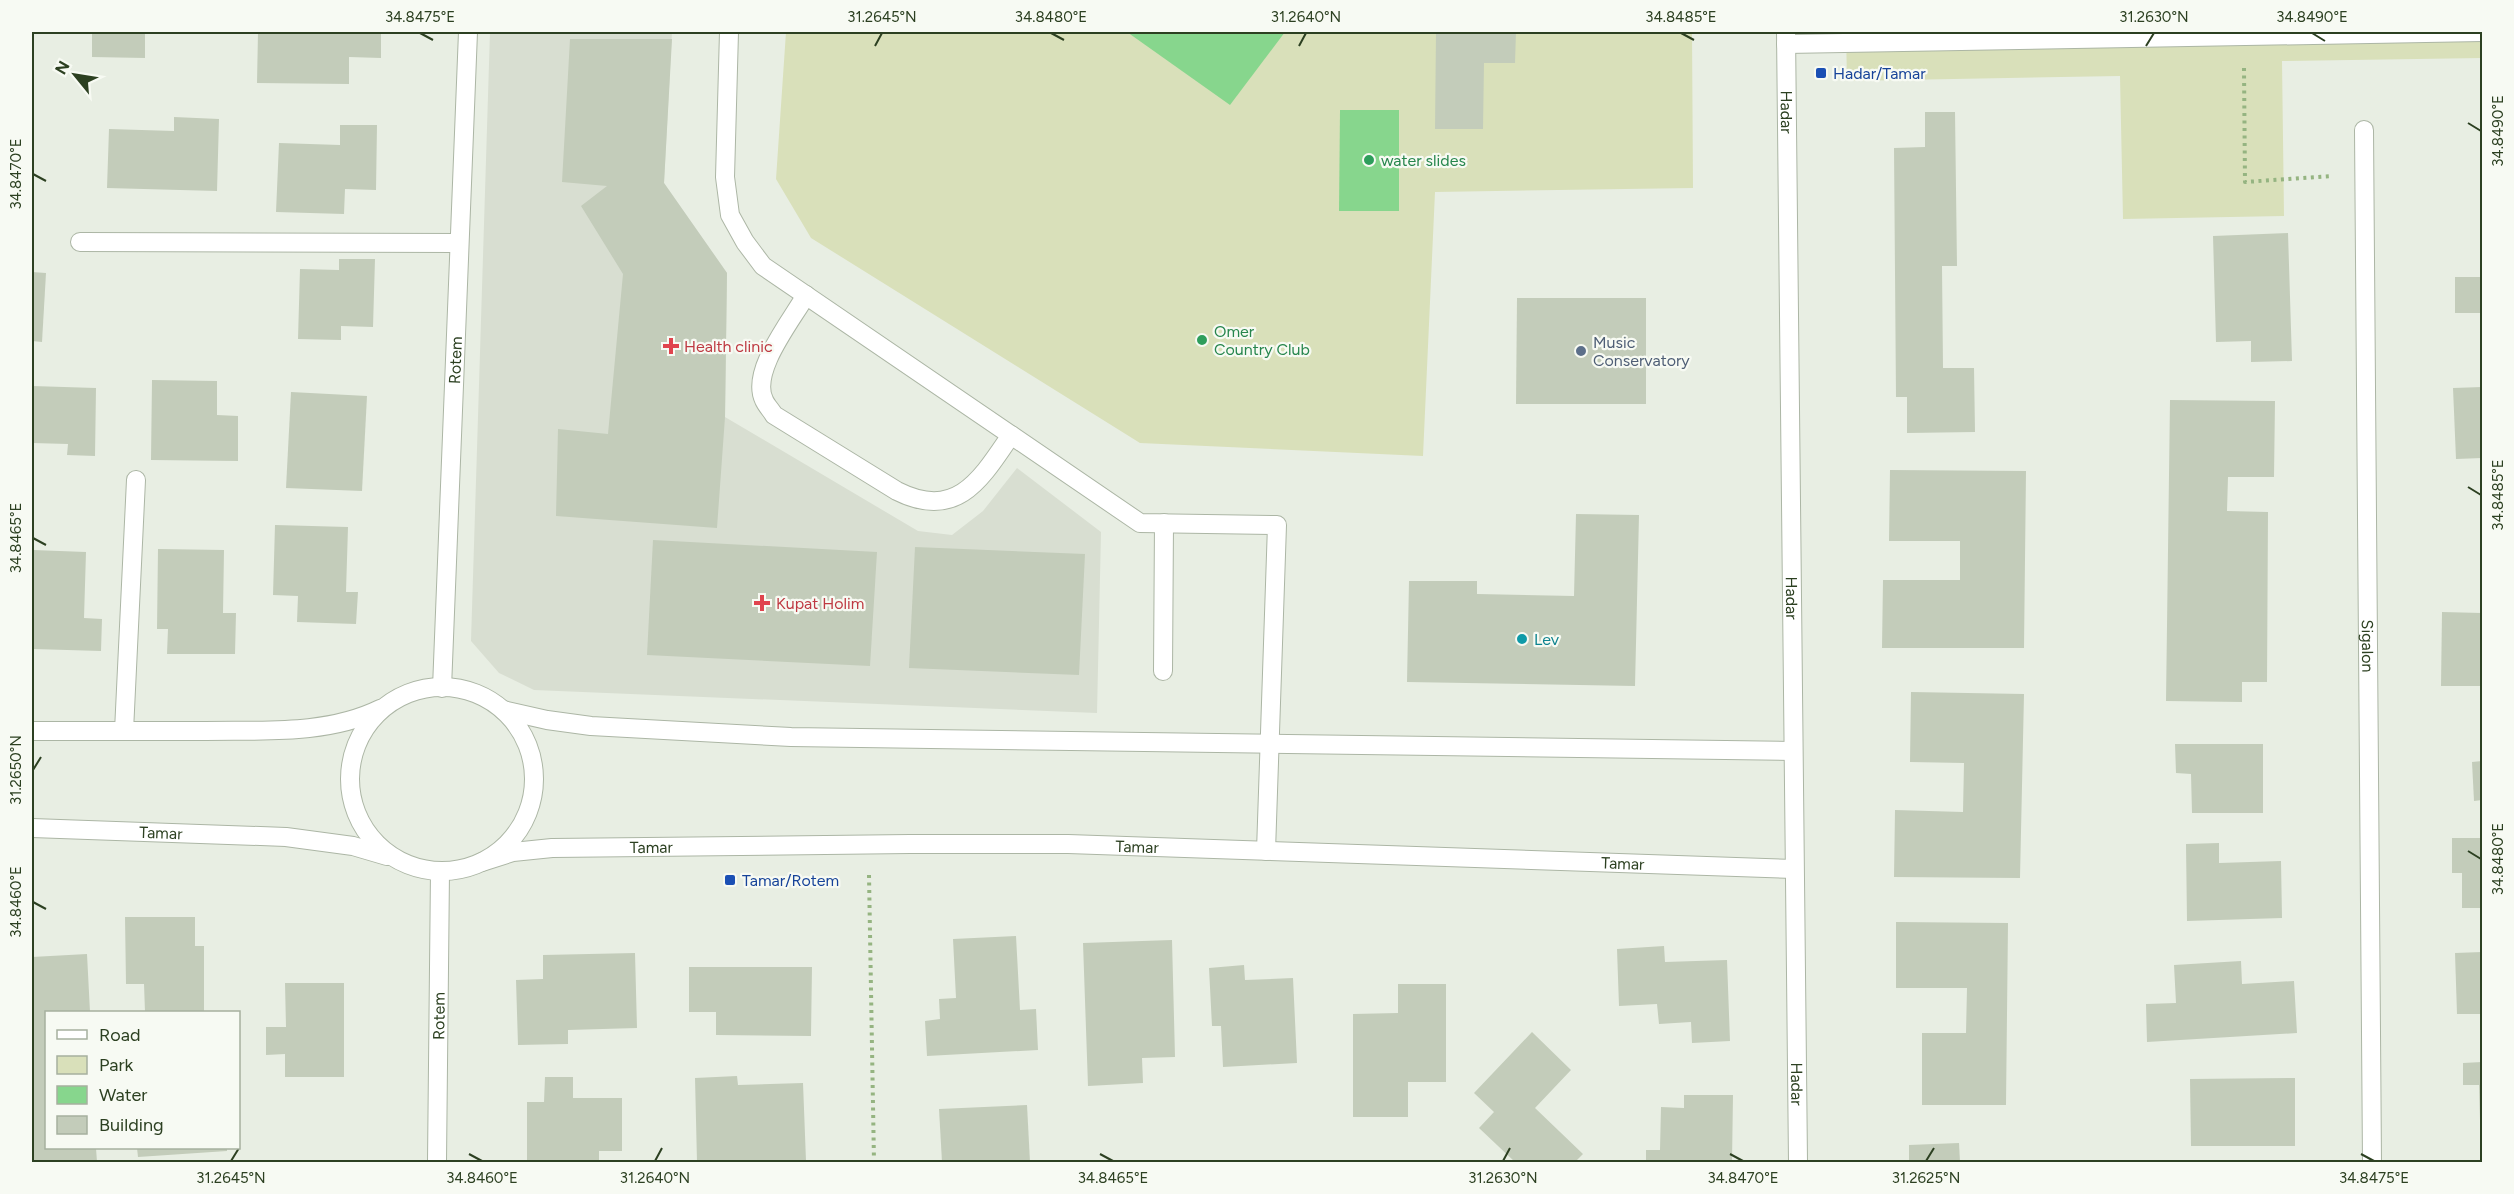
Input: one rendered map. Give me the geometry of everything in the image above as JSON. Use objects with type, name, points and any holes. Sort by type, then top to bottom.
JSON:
[{"type":"street","name":"Rotem","points":[[442,688],[468,32]]},
{"type":"street","points":[[729,32],[725,177],[730,215],[762,266],[1140,523],[1277,525],[1266,851]]},
{"type":"street","points":[[1786,38],[2244,37],[2482,32]]},
{"type":"street","name":"Hadar","points":[[1786,38],[1797,1162]]},
{"type":"street","name":"Sigalon","points":[[2364,130],[2372,1162]]},
{"type":"street","points":[[80,242],[459,243]]},
{"type":"street","points":[[806,295],[766,362],[761,380],[763,398],[774,415],[897,491],[916,501],[932,503],[952,499],[971,489],[1011,435]]},
{"type":"street","points":[[124,731],[136,480]]},
{"type":"street","points":[[1163,671],[1164,523]]},
{"type":"street","points":[[32,731],[303,728],[353,720],[418,690],[454,687],[488,699],[503,710],[525,739],[531,755],[533,790],[522,825],[498,852],[482,862],[465,868],[440,871],[413,867],[381,849],[359,820],[350,786],[355,750],[373,718],[387,706]]},
{"type":"street","points":[[503,710],[546,720],[591,726],[678,732],[907,740],[1793,751]]},
{"type":"street","name":"Tamar","points":[[32,828],[286,837],[353,846],[396,859]]},
{"type":"street","name":"Tamar","points":[[482,862],[513,852],[546,849],[868,844],[1068,844],[1794,869]]},
{"type":"street","name":"Rotem","points":[[437,1162],[440,871]]},
{"type":"path","points":[[2244,37],[2245,182],[2363,175]]},
{"type":"path","points":[[868,844],[874,1162]]},
{"type":"shaded area","points":[[490,32],[672,32],[664,183],[727,273],[725,417],[918,531],[952,535],[983,511],[1017,468],[1101,532],[1097,713],[534,690],[499,673],[471,641]]},
{"type":"green space","name":"Omer Country Club","points":[[786,32],[1692,32],[1693,188],[1435,192],[1423,456],[1140,443],[811,238],[776,179]]},
{"type":"green space","points":[[1846,32],[2482,32],[2482,58],[2282,61],[2284,216],[2123,219],[2120,76],[1847,81]]},
{"type":"water","points":[[1127,32],[1285,32],[1230,105]]},
{"type":"water","name":"water slides","points":[[1340,110],[1399,110],[1399,211],[1339,211]]},
{"type":"building","points":[[92,32],[145,32],[145,58],[92,57]]},
{"type":"building","points":[[258,32],[381,32],[381,58],[349,57],[349,84],[257,83]]},
{"type":"building","points":[[1436,32],[1516,32],[1515,63],[1484,63],[1483,129],[1435,129]]},
{"type":"building","name":"Health clinic","points":[[570,39],[672,39],[664,183],[727,273],[725,417],[717,528],[556,516],[558,429],[608,434],[623,274],[581,206],[607,186],[562,182]]},
{"type":"building","points":[[1925,112],[1955,112],[1957,266],[1942,266],[1943,368],[1974,368],[1975,432],[1907,433],[1907,397],[1896,397],[1894,148],[1925,147]]},
{"type":"building","points":[[174,117],[219,119],[217,191],[107,188],[109,129],[174,131]]},
{"type":"building","points":[[340,125],[377,125],[376,190],[345,189],[344,214],[276,212],[279,143],[340,145]]},
{"type":"building","points":[[2288,233],[2292,361],[2251,362],[2251,341],[2216,342],[2213,236]]},
{"type":"building","points":[[339,259],[375,259],[373,327],[341,326],[341,340],[298,339],[300,269],[339,270]]},
{"type":"building","points":[[32,272],[46,273],[42,342],[32,341]]},
{"type":"building","points":[[2455,277],[2482,277],[2482,313],[2455,313]]},
{"type":"building","name":"Music Conservatory","points":[[1517,298],[1646,298],[1646,404],[1516,404]]},
{"type":"building","points":[[152,380],[217,381],[217,415],[238,416],[238,461],[151,460]]},
{"type":"building","points":[[32,386],[96,388],[95,456],[67,455],[68,444],[32,443]]},
{"type":"building","points":[[2482,387],[2482,458],[2456,459],[2453,388]]},
{"type":"building","points":[[291,392],[367,396],[362,491],[286,488]]},
{"type":"building","points":[[2170,400],[2275,401],[2274,477],[2228,477],[2227,511],[2268,512],[2267,682],[2242,682],[2242,702],[2166,701]]},
{"type":"building","points":[[1890,470],[2026,471],[2024,648],[1882,648],[1883,580],[1960,580],[1960,541],[1889,541]]},
{"type":"building","name":"Lev","points":[[1576,514],[1639,515],[1635,686],[1407,682],[1409,581],[1477,581],[1477,594],[1574,596]]},
{"type":"building","points":[[275,525],[348,527],[346,592],[358,592],[356,624],[297,622],[298,596],[273,595]]},
{"type":"building","name":"Kupat Holim","points":[[653,540],[877,552],[870,666],[647,655]]},
{"type":"building","name":"Kupat Holim","points":[[915,547],[1085,554],[1079,675],[909,668]]},
{"type":"building","points":[[158,549],[224,550],[223,613],[236,613],[235,654],[167,654],[168,629],[157,629]]},
{"type":"building","points":[[33,550],[86,552],[84,618],[102,619],[101,651],[33,649]]},
{"type":"building","points":[[2442,612],[2482,613],[2482,686],[2441,686]]},
{"type":"building","points":[[1911,692],[2024,694],[2020,878],[1894,877],[1895,810],[1963,812],[1964,763],[1910,762]]},
{"type":"building","points":[[2175,744],[2263,744],[2263,813],[2192,813],[2191,774],[2176,773]]},
{"type":"building","points":[[2482,761],[2482,800],[2474,801],[2472,762]]},
{"type":"building","points":[[2452,838],[2482,838],[2482,908],[2462,908],[2462,873],[2452,873]]},
{"type":"building","points":[[2219,843],[2219,863],[2281,861],[2282,918],[2187,921],[2186,844]]},
{"type":"building","points":[[125,917],[195,917],[195,946],[204,946],[204,1011],[145,1011],[144,984],[126,984]]},
{"type":"building","points":[[1896,922],[2008,923],[2006,1105],[1922,1105],[1922,1033],[1966,1033],[1967,988],[1896,988]]},
{"type":"building","points":[[1016,936],[1020,1010],[1036,1009],[1038,1050],[927,1056],[925,1021],[940,1019],[939,999],[956,998],[953,939]]},
{"type":"building","points":[[1172,940],[1175,1057],[1142,1058],[1143,1083],[1088,1086],[1083,943]]},
{"type":"building","points":[[1664,946],[1665,962],[1727,960],[1730,1041],[1692,1043],[1691,1022],[1659,1024],[1657,1004],[1619,1006],[1617,949]]},
{"type":"building","points":[[2482,952],[2482,1014],[2457,1014],[2455,953]]},
{"type":"building","points":[[635,953],[637,1028],[568,1030],[568,1044],[518,1045],[516,980],[543,979],[543,955]]},
{"type":"building","points":[[87,954],[90,1011],[45,1011],[45,1149],[96,1149],[97,1162],[32,1162],[32,957]]},
{"type":"building","points":[[2241,961],[2242,984],[2294,981],[2297,1033],[2147,1042],[2146,1004],[2176,1003],[2174,965]]},
{"type":"building","points":[[1244,965],[1245,980],[1293,978],[1297,1063],[1223,1067],[1221,1026],[1212,1026],[1209,968]]},
{"type":"building","points":[[689,967],[812,967],[811,1036],[716,1035],[716,1012],[689,1012]]},
{"type":"building","points":[[285,983],[344,983],[344,1077],[285,1077],[285,1054],[266,1055],[266,1027],[286,1027]]},
{"type":"building","points":[[1398,984],[1446,984],[1446,1082],[1408,1082],[1408,1117],[1353,1117],[1353,1014],[1398,1013]]},
{"type":"building","points":[[1532,1032],[1571,1070],[1535,1108],[1583,1154],[1575,1162],[1515,1162],[1479,1128],[1494,1112],[1474,1093]]},
{"type":"building","points":[[2482,1062],[2482,1120],[2480,1120],[2479,1085],[2463,1085],[2463,1063]]},
{"type":"building","points":[[737,1076],[738,1085],[803,1083],[806,1161],[697,1162],[695,1078]]},
{"type":"building","points":[[545,1077],[573,1077],[573,1098],[622,1098],[622,1151],[599,1151],[599,1162],[527,1162],[527,1102],[544,1102]]},
{"type":"building","points":[[2295,1078],[2295,1146],[2191,1146],[2190,1079]]},
{"type":"building","points":[[1684,1095],[1733,1095],[1732,1162],[1646,1162],[1646,1150],[1660,1150],[1661,1107],[1684,1108]]},
{"type":"building","points":[[1027,1105],[1030,1162],[942,1162],[939,1109]]},
{"type":"building","points":[[1959,1143],[1960,1162],[1909,1162],[1909,1145]]},
{"type":"building","points":[[137,1149],[227,1149],[227,1151],[138,1157]]},
{"type":"place","name":"Hadar/Tamar","points":[[1821,73]]},
{"type":"place","name":"water slides","points":[[1369,160]]},
{"type":"place","name":"Omer Country Club","points":[[1202,340]]},
{"type":"place","name":"Health clinic","points":[[671,346]]},
{"type":"place","name":"Music Conservatory","points":[[1581,351]]},
{"type":"place","name":"Kupat Holim","points":[[762,603]]},
{"type":"place","name":"Lev","points":[[1522,639]]},
{"type":"place","name":"Tamar/Rotem","points":[[730,880]]}]
